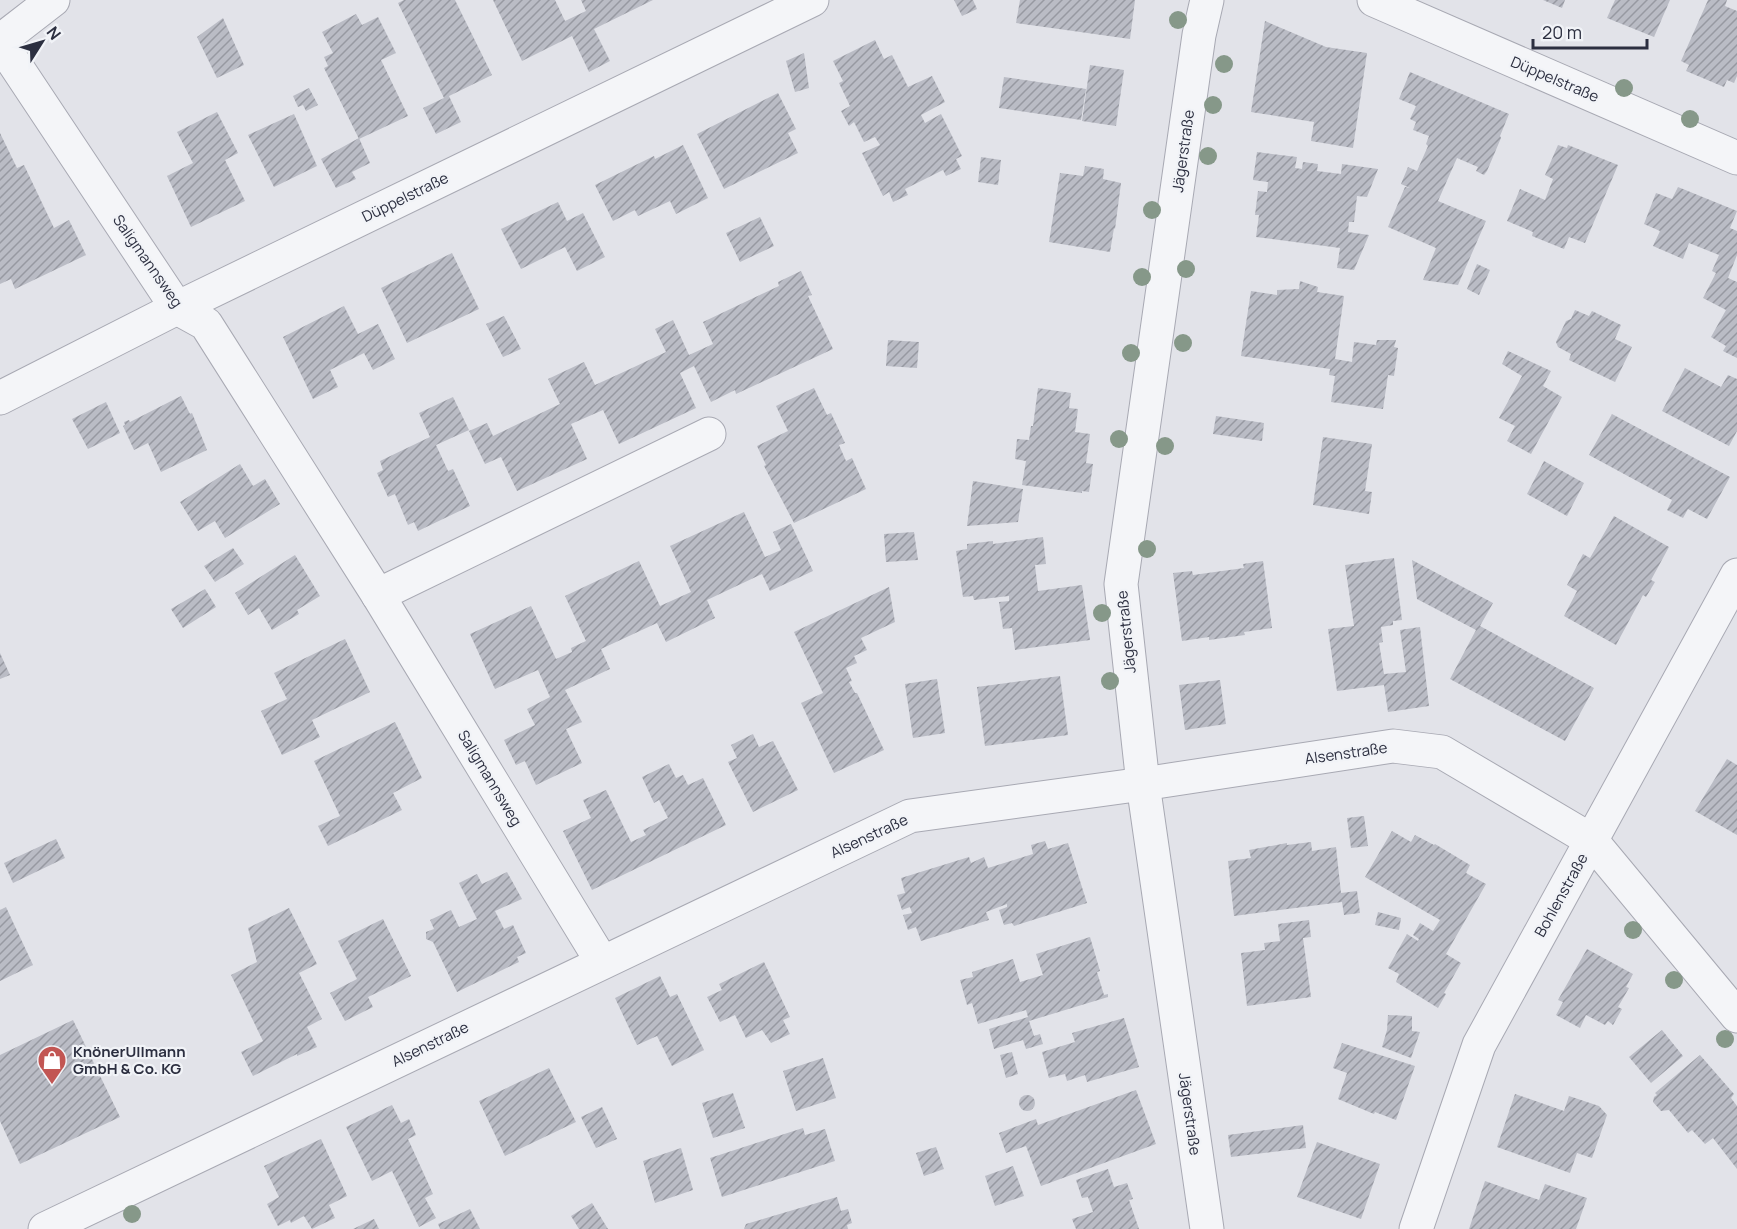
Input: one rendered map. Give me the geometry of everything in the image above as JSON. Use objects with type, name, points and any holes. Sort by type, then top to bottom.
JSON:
[{"type":"street","name":"Saligmannsweg","points":[[53,0],[0,41],[177,308],[206,324],[378,595],[602,962]]},
{"type":"street","name":"Düppelstraße","points":[[0,398],[177,308],[812,0]]},
{"type":"street","name":"Jägerstraße","points":[[1207,0],[1199,35],[1121,584],[1143,784],[1207,1229]]},
{"type":"street","name":"Düppelstraße","points":[[1374,0],[1737,158]]},
{"type":"street","points":[[378,595],[708,434]]},
{"type":"street","name":"Bohlenstraße","points":[[1416,1229],[1479,1045],[1737,575]]},
{"type":"street","name":"Alsenstraße","points":[[45,1229],[910,816],[1393,746],[1442,752],[1591,840],[1737,1016]]},
{"type":"building","points":[[404,0],[455,0],[492,75],[449,96],[461,122],[436,134],[423,108],[444,98],[398,3]]},
{"type":"building","points":[[493,0],[555,0],[565,21],[586,11],[581,0],[653,0],[594,29],[610,61],[589,72],[572,36],[522,61]]},
{"type":"building","points":[[954,0],[973,0],[977,9],[962,16]]},
{"type":"building","points":[[1020,0],[1135,0],[1130,39],[1016,23]]},
{"type":"building","points":[[1543,0],[1565,0],[1562,8]]},
{"type":"building","points":[[1615,0],[1670,0],[1654,37],[1607,18]]},
{"type":"building","points":[[1708,0],[1727,0],[1725,6],[1737,11],[1737,76],[1734,83],[1727,80],[1724,87],[1686,71],[1689,65],[1681,61]]},
{"type":"building","points":[[356,14],[362,25],[378,17],[396,53],[381,60],[408,116],[359,139],[324,68],[328,66],[324,57],[333,53],[322,32]]},
{"type":"building","points":[[223,18],[244,65],[217,78],[197,37]]},
{"type":"building","points":[[1265,21],[1326,47],[1367,53],[1353,148],[1311,141],[1314,122],[1251,112]]},
{"type":"building","points":[[875,40],[884,59],[892,55],[908,87],[932,76],[945,102],[921,115],[925,123],[941,114],[962,156],[956,159],[961,169],[946,176],[943,170],[905,189],[908,195],[893,202],[889,192],[883,196],[862,153],[880,145],[875,137],[864,142],[854,122],[849,126],[841,111],[850,106],[839,83],[843,81],[833,61]]},
{"type":"building","points":[[804,53],[809,88],[795,92],[786,61]]},
{"type":"building","points":[[1090,65],[1124,70],[1116,126],[1082,121]]},
{"type":"building","points":[[1410,72],[1509,114],[1484,175],[1476,171],[1478,167],[1457,158],[1438,201],[1486,221],[1458,285],[1423,280],[1436,248],[1388,227],[1405,187],[1410,188],[1401,184],[1408,167],[1417,171],[1428,146],[1426,144],[1429,136],[1413,130],[1416,122],[1410,119],[1416,106],[1399,99]]},
{"type":"building","points":[[1004,77],[1086,89],[1081,120],[999,108]]},
{"type":"building","points":[[309,88],[318,105],[306,111],[303,105],[298,107],[293,96]]},
{"type":"building","points":[[778,93],[796,129],[788,133],[798,153],[724,189],[697,134]]},
{"type":"building","points":[[217,112],[238,153],[225,160],[245,201],[191,227],[167,176],[193,163],[177,132]]},
{"type":"building","points":[[294,114],[317,166],[274,187],[248,135]]},
{"type":"building","points":[[0,133],[17,168],[24,165],[54,228],[69,220],[86,255],[15,289],[11,279],[0,284]]},
{"type":"building","points":[[359,138],[370,163],[352,172],[356,179],[336,188],[321,159]]},
{"type":"building","points":[[683,145],[708,198],[676,214],[670,201],[638,216],[635,210],[613,221],[595,185],[654,156],[655,159]]},
{"type":"building","points":[[1558,145],[1567,148],[1568,145],[1618,165],[1585,243],[1569,237],[1564,249],[1532,236],[1533,232],[1507,221],[1520,189],[1545,200],[1553,179],[1545,175]]},
{"type":"building","points":[[1257,152],[1297,157],[1295,168],[1302,169],[1303,162],[1318,164],[1317,171],[1341,174],[1342,164],[1378,169],[1367,197],[1357,196],[1354,222],[1349,222],[1348,232],[1369,235],[1354,270],[1337,268],[1340,248],[1256,237],[1259,215],[1255,215],[1258,191],[1267,192],[1268,182],[1253,180]]},
{"type":"building","points":[[981,157],[1001,160],[998,185],[978,182]]},
{"type":"building","points":[[1085,166],[1104,169],[1103,179],[1121,183],[1110,252],[1049,242],[1060,173],[1083,176]]},
{"type":"building","points":[[1678,187],[1737,211],[1730,228],[1737,231],[1737,255],[1728,278],[1737,282],[1737,358],[1723,351],[1726,346],[1711,337],[1726,310],[1703,298],[1716,273],[1712,271],[1719,255],[1689,243],[1683,259],[1653,246],[1660,231],[1644,224],[1656,193],[1672,199]]},
{"type":"building","points":[[558,202],[567,221],[583,213],[605,257],[577,271],[565,247],[521,269],[501,229]]},
{"type":"building","points":[[760,217],[774,246],[740,262],[726,233]]},
{"type":"building","points":[[452,253],[479,309],[407,343],[381,288]]},
{"type":"building","points":[[1477,264],[1490,270],[1479,295],[1467,289]]},
{"type":"building","points":[[801,271],[812,295],[808,296],[833,349],[736,394],[735,390],[711,402],[694,366],[680,373],[696,408],[619,444],[603,410],[571,424],[587,459],[517,491],[501,457],[485,464],[469,431],[487,423],[493,436],[560,404],[548,379],[584,362],[595,385],[630,369],[666,352],[655,329],[673,320],[689,355],[713,344],[703,322],[779,286],[778,282]]},
{"type":"building","points":[[1300,281],[1318,287],[1317,292],[1344,296],[1335,359],[1352,362],[1354,342],[1376,345],[1377,340],[1396,340],[1394,347],[1398,348],[1394,376],[1388,375],[1383,409],[1331,402],[1335,376],[1329,375],[1330,369],[1241,356],[1251,291],[1277,295],[1277,290],[1299,289]]},
{"type":"building","points":[[344,306],[358,334],[378,324],[395,359],[373,370],[364,353],[330,370],[338,387],[313,399],[283,337]]},
{"type":"building","points":[[1575,310],[1589,316],[1592,311],[1621,325],[1615,339],[1632,347],[1615,382],[1569,360],[1571,354],[1558,347],[1556,342],[1566,321],[1571,319]]},
{"type":"building","points":[[504,316],[521,349],[503,357],[486,324]]},
{"type":"building","points":[[888,340],[919,342],[917,368],[886,366]]},
{"type":"building","points":[[1508,351],[1551,371],[1543,386],[1562,397],[1531,454],[1507,441],[1515,426],[1499,418],[1522,376],[1502,364]]},
{"type":"building","points":[[1685,368],[1721,387],[1728,375],[1737,379],[1737,431],[1729,446],[1662,411]]},
{"type":"building","points":[[814,388],[827,415],[831,413],[845,443],[839,445],[846,461],[852,458],[866,489],[794,523],[764,466],[766,465],[757,446],[788,431],[776,406]]},
{"type":"building","points":[[1038,388],[1071,393],[1069,408],[1078,409],[1075,432],[1090,434],[1086,463],[1093,464],[1089,492],[1022,485],[1026,461],[1015,459],[1017,439],[1029,440]]},
{"type":"building","points":[[181,396],[190,414],[192,413],[207,450],[161,472],[148,443],[134,450],[123,426],[124,422],[129,420],[130,422]]},
{"type":"building","points":[[453,397],[469,430],[436,445],[448,471],[453,469],[470,506],[418,531],[414,522],[408,525],[395,494],[388,497],[377,473],[383,470],[380,461],[430,437],[419,413]]},
{"type":"building","points":[[106,402],[120,433],[88,449],[72,419]]},
{"type":"building","points":[[1612,414],[1730,477],[1707,519],[1688,509],[1683,518],[1667,510],[1672,500],[1589,455]]},
{"type":"building","points":[[1216,416],[1264,423],[1262,441],[1213,434]]},
{"type":"building","points":[[1323,437],[1372,444],[1365,491],[1372,492],[1369,514],[1313,505]]},
{"type":"building","points":[[1544,461],[1584,483],[1567,516],[1527,494]]},
{"type":"building","points":[[240,464],[253,486],[265,479],[280,504],[225,538],[215,521],[198,531],[180,502]]},
{"type":"building","points":[[973,481],[1023,489],[1018,522],[967,526]]},
{"type":"building","points":[[744,512],[765,557],[781,550],[773,532],[791,524],[813,571],[770,591],[762,574],[707,600],[715,618],[666,642],[657,623],[601,649],[610,669],[565,690],[582,722],[566,729],[582,763],[536,785],[525,761],[516,765],[504,740],[535,725],[527,709],[550,697],[538,670],[495,689],[470,634],[531,606],[556,659],[572,652],[571,648],[586,641],[565,596],[639,561],[660,606],[691,592],[670,546]]},
{"type":"building","points":[[1614,516],[1669,547],[1651,580],[1655,582],[1646,597],[1643,595],[1616,645],[1564,616],[1577,591],[1567,585],[1583,554],[1590,558]]},
{"type":"building","points":[[914,532],[918,560],[886,562],[884,534]]},
{"type":"building","points":[[1043,537],[1046,564],[1035,565],[1038,591],[1082,585],[1090,640],[1015,650],[1012,628],[1003,629],[999,602],[1009,601],[1009,596],[974,600],[973,596],[963,597],[956,551],[967,549],[967,544],[993,541],[993,544]]},
{"type":"building","points":[[233,548],[244,564],[215,582],[204,566]]},
{"type":"building","points":[[295,555],[320,596],[297,610],[299,614],[272,630],[259,608],[248,615],[235,593]]},
{"type":"building","points":[[1394,558],[1402,620],[1393,621],[1393,625],[1381,627],[1383,642],[1379,643],[1384,674],[1406,672],[1400,630],[1420,627],[1429,706],[1388,712],[1384,685],[1337,691],[1328,629],[1354,626],[1345,565]]},
{"type":"building","points":[[1412,560],[1493,603],[1480,626],[1594,688],[1565,741],[1450,679],[1476,630],[1417,599]]},
{"type":"building","points":[[1263,561],[1272,628],[1244,632],[1245,635],[1182,641],[1173,573],[1192,571],[1193,575],[1244,568],[1243,564]]},
{"type":"building","points":[[889,587],[895,622],[861,638],[867,650],[854,656],[857,663],[846,668],[852,681],[849,682],[857,693],[884,750],[834,773],[801,703],[823,693],[794,632]]},
{"type":"building","points":[[205,589],[216,607],[183,628],[171,609]]},
{"type":"building","points":[[345,639],[370,692],[312,720],[320,737],[282,755],[261,711],[287,699],[274,673]]},
{"type":"building","points":[[0,653],[10,675],[0,679]]},
{"type":"building","points":[[1060,676],[1068,735],[985,746],[977,687]]},
{"type":"building","points":[[937,679],[945,733],[913,738],[905,684]]},
{"type":"building","points":[[1220,680],[1226,724],[1185,730],[1179,685]]},
{"type":"building","points":[[395,722],[422,778],[393,793],[402,810],[328,846],[318,826],[340,816],[314,761]]},
{"type":"building","points":[[753,734],[759,747],[773,741],[798,790],[753,812],[728,762],[737,758],[731,745]]},
{"type":"building","points":[[1727,759],[1737,765],[1737,835],[1695,811]]},
{"type":"building","points":[[669,764],[676,778],[683,775],[688,785],[703,778],[726,825],[592,890],[563,831],[591,818],[583,800],[606,790],[631,842],[646,835],[643,830],[668,818],[659,800],[654,803],[642,777]]},
{"type":"building","points":[[1364,816],[1368,846],[1351,848],[1347,818]]},
{"type":"building","points":[[1392,831],[1411,842],[1415,835],[1435,844],[1470,865],[1466,873],[1486,884],[1446,954],[1461,963],[1438,1008],[1396,982],[1399,974],[1388,968],[1407,934],[1418,941],[1419,939],[1413,935],[1420,923],[1433,931],[1440,920],[1365,877]]},
{"type":"building","points":[[56,839],[65,858],[13,883],[4,863]]},
{"type":"building","points":[[1045,841],[1048,849],[1068,843],[1087,903],[1014,926],[1012,923],[1004,925],[999,910],[1007,907],[1007,904],[986,912],[989,920],[921,941],[916,927],[908,930],[903,915],[912,913],[910,907],[902,910],[897,895],[905,893],[901,878],[969,857],[971,863],[984,857],[988,868],[1033,854],[1031,845]]},
{"type":"building","points":[[1311,842],[1312,851],[1336,847],[1341,893],[1357,891],[1360,913],[1344,915],[1342,902],[1234,916],[1228,861],[1251,858],[1249,850],[1287,843],[1287,845]]},
{"type":"building","points":[[507,872],[522,899],[495,911],[504,929],[513,925],[526,953],[517,957],[519,962],[457,992],[433,942],[426,939],[426,932],[434,929],[430,920],[451,910],[459,927],[477,919],[459,883],[477,874],[482,884]]},
{"type":"building","points":[[6,907],[33,965],[0,981],[0,910]]},
{"type":"building","points":[[289,908],[317,964],[299,973],[322,1019],[307,1027],[317,1047],[297,1056],[297,1054],[253,1076],[241,1052],[263,1041],[231,975],[257,962],[248,928]]},
{"type":"building","points":[[1378,912],[1401,918],[1399,930],[1375,925]]},
{"type":"building","points":[[383,919],[411,976],[368,997],[373,1007],[345,1021],[330,993],[357,979],[338,941]]},
{"type":"building","points":[[1309,920],[1311,937],[1303,938],[1311,997],[1247,1006],[1241,953],[1265,950],[1264,943],[1280,941],[1278,924]]},
{"type":"building","points":[[1090,937],[1100,971],[1097,972],[1104,995],[1108,994],[1108,997],[1029,1021],[1034,1036],[1040,1034],[1043,1044],[1026,1049],[1023,1040],[994,1049],[989,1029],[1028,1017],[1026,1010],[978,1024],[972,1003],[967,1005],[960,980],[973,977],[972,972],[1013,959],[1020,982],[1043,975],[1036,954]]},
{"type":"building","points":[[1587,949],[1633,974],[1626,987],[1629,988],[1618,1007],[1622,1009],[1613,1025],[1608,1021],[1605,1025],[1586,1015],[1580,1028],[1556,1015],[1563,1002],[1558,1000]]},
{"type":"building","points":[[764,962],[790,1017],[783,1020],[790,1034],[771,1043],[762,1030],[746,1038],[735,1015],[720,1022],[707,997],[722,990],[719,984]]},
{"type":"building","points":[[660,976],[670,997],[677,994],[704,1050],[672,1066],[657,1036],[637,1045],[615,998]]},
{"type":"building","points":[[1388,1015],[1412,1016],[1412,1031],[1420,1032],[1411,1058],[1382,1047]]},
{"type":"building","points":[[1124,1018],[1139,1067],[1087,1082],[1085,1075],[1067,1081],[1065,1074],[1049,1078],[1042,1052],[1075,1042],[1072,1033]]},
{"type":"building","name":"KnönerUllmann GmbH & Co. KG","points":[[73,1020],[120,1117],[20,1164],[0,1121],[0,1055]]},
{"type":"building","points":[[1662,1030],[1683,1056],[1651,1083],[1629,1057]]},
{"type":"building","points":[[1342,1043],[1415,1066],[1396,1120],[1375,1112],[1374,1114],[1338,1099],[1347,1073],[1333,1068]]},
{"type":"building","points":[[1012,1052],[1018,1074],[1006,1078],[1000,1055]]},
{"type":"building","points":[[1700,1055],[1734,1094],[1731,1098],[1737,1106],[1737,1169],[1713,1138],[1705,1144],[1692,1130],[1688,1133],[1669,1110],[1661,1111],[1653,1102],[1657,1095],[1655,1093]]},
{"type":"building","points":[[823,1058],[836,1098],[796,1111],[783,1071]]},
{"type":"building","points":[[549,1068],[576,1122],[505,1156],[479,1101]]},
{"type":"building","points":[[1136,1090],[1156,1144],[1041,1186],[1026,1146],[1006,1153],[999,1133],[1036,1119],[1038,1125]]},
{"type":"building","points":[[733,1093],[745,1128],[713,1138],[702,1103]]},
{"type":"building","points":[[1515,1094],[1564,1111],[1569,1096],[1599,1106],[1607,1115],[1592,1158],[1577,1153],[1570,1173],[1497,1147]]},
{"type":"building","points":[[1024,1095],[1030,1095],[1035,1103],[1033,1109],[1024,1111],[1019,1106],[1019,1100]]},
{"type":"building","points":[[392,1105],[401,1123],[409,1119],[416,1135],[408,1139],[433,1194],[425,1198],[436,1218],[419,1227],[392,1171],[372,1181],[346,1127]]},
{"type":"building","points":[[602,1107],[617,1139],[596,1148],[581,1117]]},
{"type":"building","points":[[1303,1125],[1306,1148],[1231,1157],[1228,1135]]},
{"type":"building","points":[[803,1128],[805,1135],[825,1129],[835,1161],[722,1197],[710,1158]]},
{"type":"building","points":[[321,1139],[347,1196],[329,1205],[335,1218],[312,1229],[304,1216],[291,1223],[290,1220],[278,1226],[267,1204],[279,1197],[264,1166]]},
{"type":"building","points":[[1317,1142],[1380,1164],[1361,1219],[1297,1197]]},
{"type":"building","points":[[936,1147],[944,1169],[924,1176],[916,1153]]},
{"type":"building","points":[[681,1148],[693,1190],[655,1203],[643,1161]]},
{"type":"building","points":[[1013,1166],[1024,1196],[995,1206],[985,1176]]},
{"type":"building","points":[[1108,1169],[1114,1187],[1127,1183],[1133,1199],[1129,1200],[1139,1229],[1076,1229],[1072,1219],[1093,1212],[1088,1197],[1082,1198],[1076,1180]]},
{"type":"building","points":[[1485,1181],[1539,1200],[1545,1184],[1587,1198],[1576,1229],[1469,1229]]},
{"type":"building","points":[[837,1197],[841,1211],[848,1209],[852,1223],[847,1225],[848,1229],[744,1229],[746,1224]]},
{"type":"building","points":[[592,1203],[608,1229],[579,1229],[571,1216]]},
{"type":"building","points":[[470,1209],[480,1229],[440,1229],[438,1224]]},
{"type":"building","points":[[374,1219],[379,1229],[353,1229]]},
{"type":"place","name":"KnönerUllmann GmbH & Co. KG","points":[[52,1086]]}]
